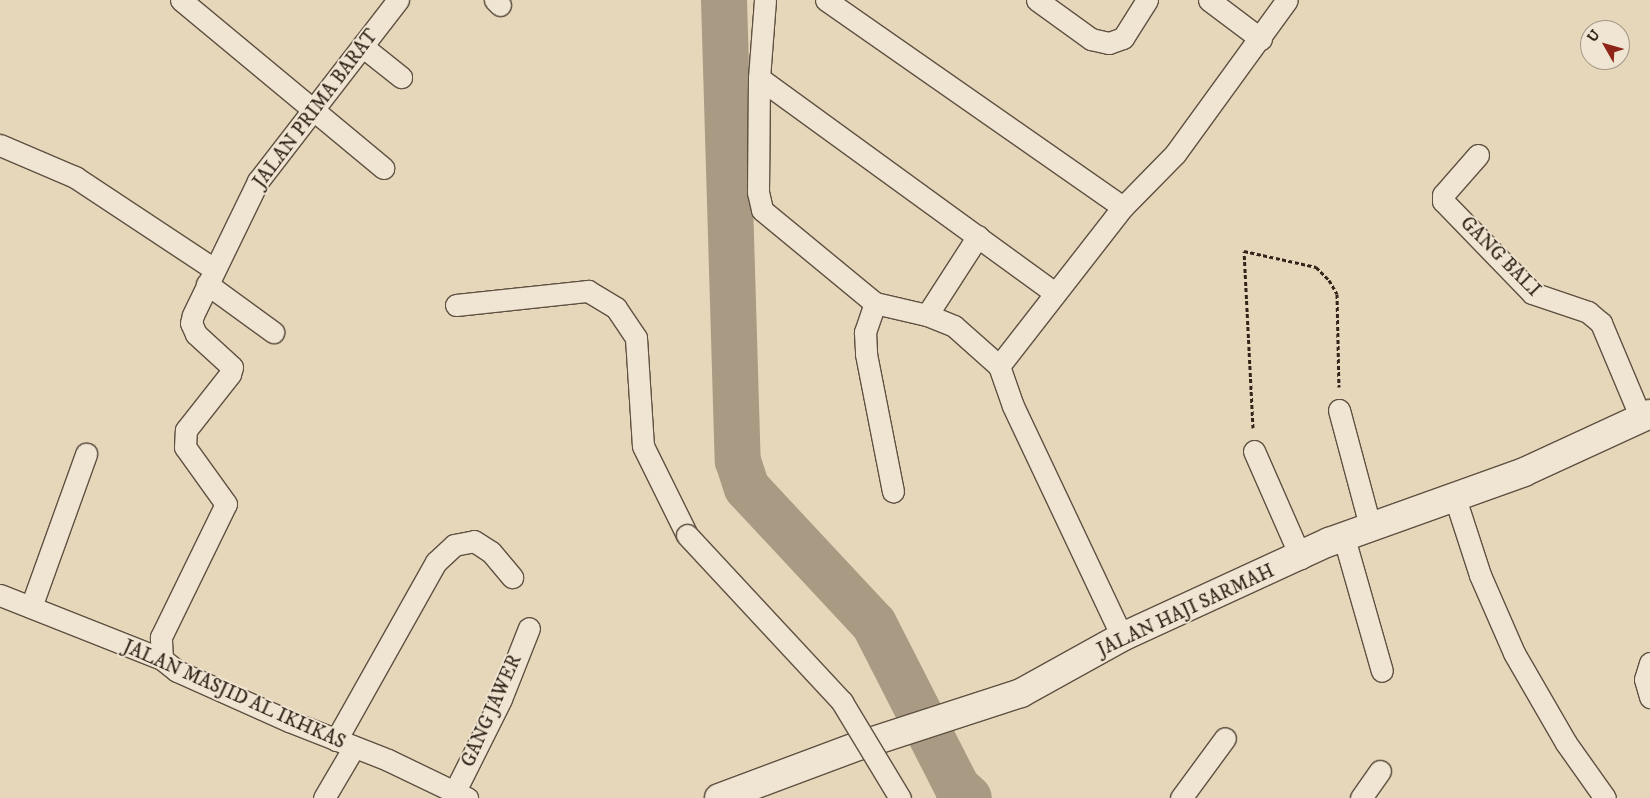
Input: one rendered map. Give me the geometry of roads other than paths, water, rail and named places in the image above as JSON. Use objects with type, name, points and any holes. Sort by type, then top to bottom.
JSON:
[{"type":"street","points":[[181,0],[383,168]]},
{"type":"street","name":"JALAN PRIMA BARAT","points":[[162,659],[161,637],[226,504],[224,497],[192,460],[184,437],[232,367],[196,334],[191,323],[210,276],[258,181],[398,0]]},
{"type":"street","points":[[764,0],[758,78],[758,192],[762,210],[875,302],[928,315],[954,326],[998,366],[1013,406],[1122,637]]},
{"type":"street","points":[[826,0],[1123,207]]},
{"type":"street","points":[[1037,0],[1091,39],[1109,43],[1123,38],[1147,0]]},
{"type":"street","points":[[1209,0],[1261,39]]},
{"type":"street","points":[[998,366],[1123,207],[1175,154],[1261,39],[1287,0]]},
{"type":"street","points":[[362,46],[401,77]]},
{"type":"street","points":[[758,78],[1055,293]]},
{"type":"street","points":[[0,145],[75,178],[210,276],[273,332]]},
{"type":"street","name":"GANG BALI","points":[[1478,155],[1443,195],[1444,201],[1532,293],[1544,300],[1579,308],[1601,323],[1646,416]]},
{"type":"street","points":[[928,315],[978,236]]},
{"type":"street","points":[[456,305],[588,291],[616,308],[636,338],[643,446],[687,536],[842,702],[900,798]]},
{"type":"street","points":[[875,302],[864,332],[866,354],[893,491]]},
{"type":"street","points":[[1339,410],[1370,526]]},
{"type":"street","name":"JALAN HAJI SARMAH","points":[[719,798],[1021,693],[1122,637],[1370,526],[1455,498],[1524,472],[1646,416]]},
{"type":"street","points":[[1254,451],[1301,558]]},
{"type":"street","points":[[31,607],[86,454]]},
{"type":"street","points":[[1455,498],[1480,575],[1514,652],[1566,743],[1605,798]]},
{"type":"street","points":[[1344,538],[1382,671]]},
{"type":"street","points":[[324,798],[345,743],[436,562],[454,545],[474,541],[491,552],[512,577]]},
{"type":"street","name":"JALAN MASJID AL IKHKAS","points":[[0,595],[100,638],[162,659],[177,671],[345,743],[460,796]]},
{"type":"street","name":"GANG JAWER","points":[[460,796],[529,628]]},
{"type":"street","points":[[1648,668],[1650,697]]},
{"type":"street","points":[[1181,798],[1225,738]]},
{"type":"street","points":[[1361,798],[1380,771]]},
{"type":"waterway","points":[[724,0],[738,461],[747,488],[874,624],[957,787],[969,798]]}]
